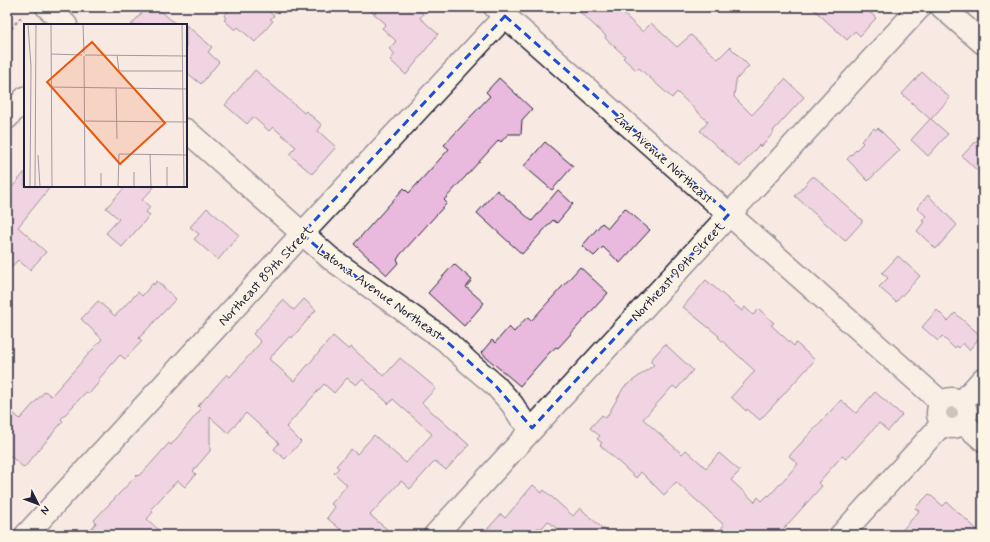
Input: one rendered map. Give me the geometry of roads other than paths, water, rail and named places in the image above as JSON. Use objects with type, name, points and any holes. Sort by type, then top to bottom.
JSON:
[{"type":"street","points":[[47,7],[65,24]]},
{"type":"street","name":"Northeast 90th Street","points":[[435,535],[920,7]]},
{"type":"street","points":[[942,7],[983,44]]},
{"type":"street","name":"2nd Avenue Northeast","points":[[500,12],[983,440]]},
{"type":"street","name":"Northeast 89th Street","points":[[26,535],[302,234],[500,12]]},
{"type":"street","points":[[7,118],[24,99]]},
{"type":"street","name":"Latona Avenue Northeast","points":[[187,131],[330,258],[445,340],[469,363],[496,385],[512,404],[521,418],[532,428]]},
{"type":"street","points":[[841,535],[983,379]]}]
